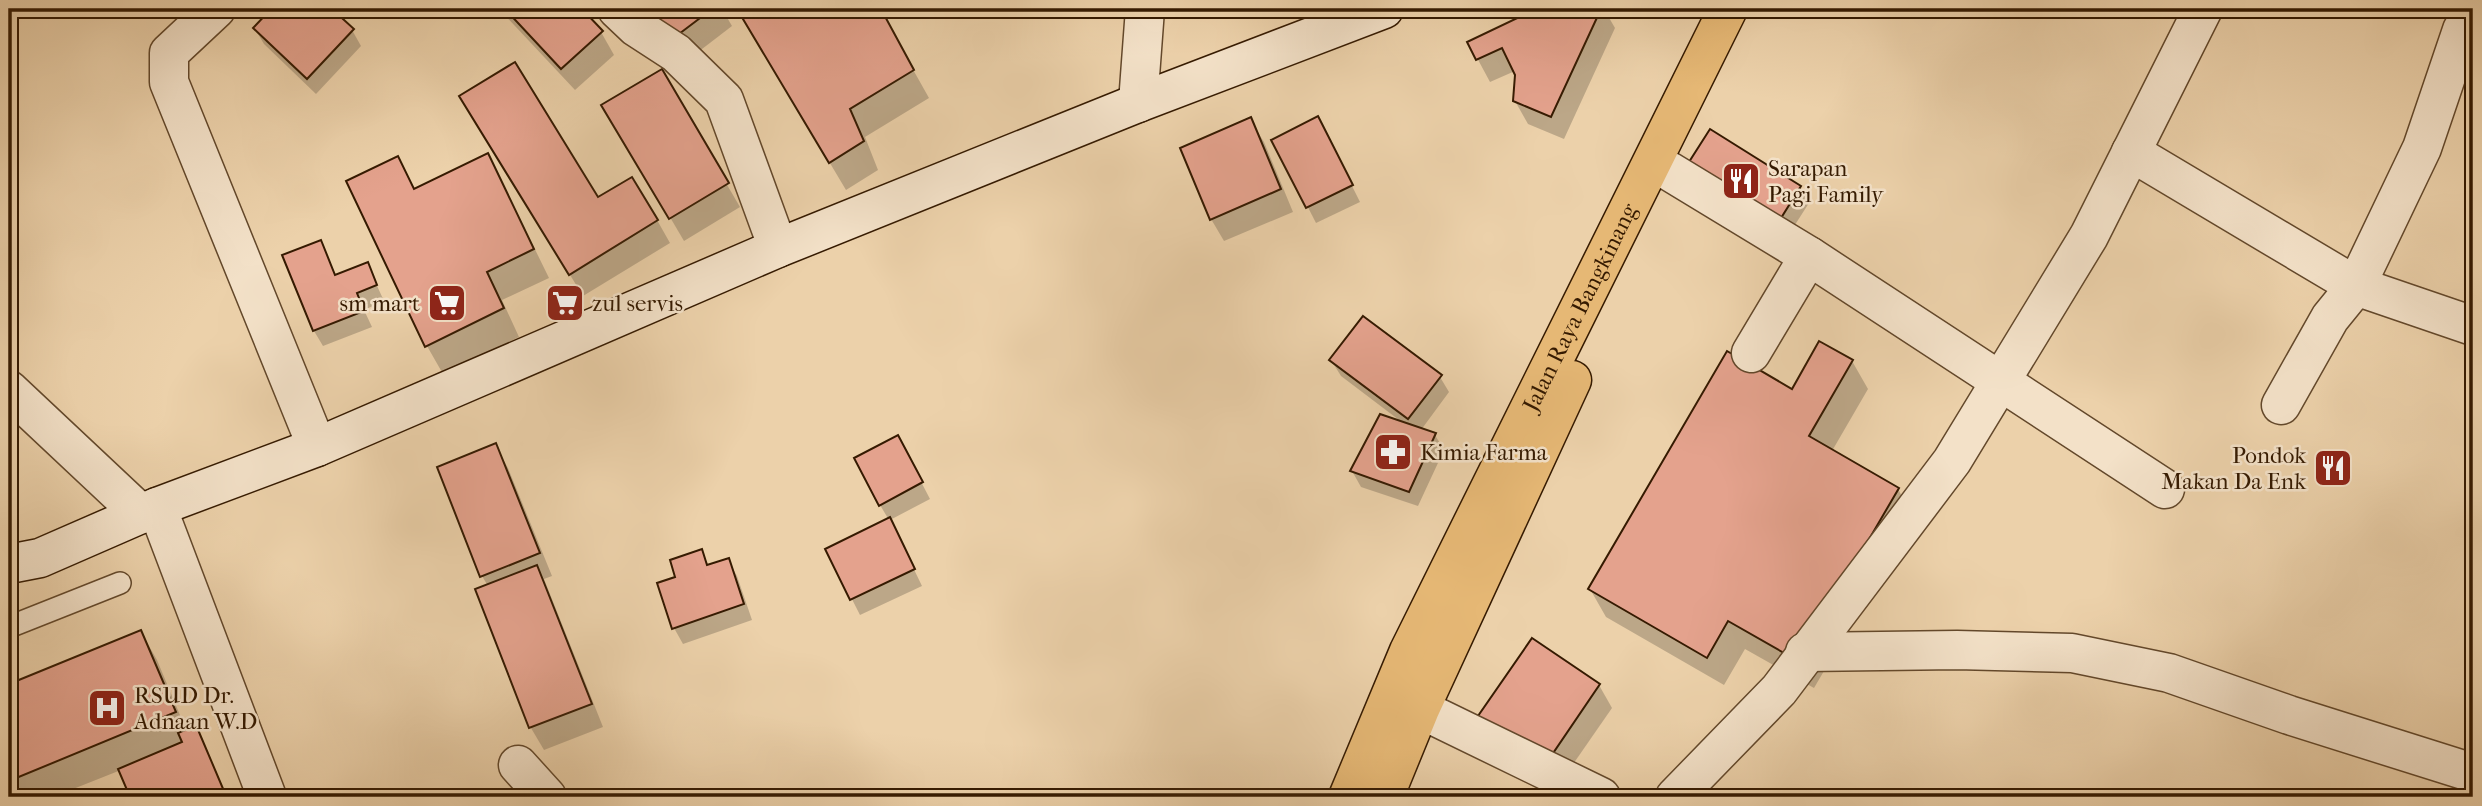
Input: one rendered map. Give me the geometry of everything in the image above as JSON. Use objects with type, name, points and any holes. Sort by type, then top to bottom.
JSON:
[{"type":"highway","name":"Jalan Raya Bangkinang","points":[[1348,797],[1409,651],[1728,9]]},
{"type":"highway","name":"Jalan Raya Bangkinang","points":[[1384,797],[1420,709],[1669,171],[1757,9]]},
{"type":"street","points":[[216,9],[169,53],[169,82],[317,447]]},
{"type":"street","points":[[617,9],[636,27],[676,53],[724,100],[778,248]]},
{"type":"street","points":[[1138,103],[1145,9]]},
{"type":"street","points":[[9,565],[40,558],[149,510],[317,447],[778,248],[1138,103],[1384,9]]},
{"type":"street","points":[[1675,797],[1779,690],[1805,652],[1952,461],[2089,236],[2203,9]]},
{"type":"street","points":[[2281,404],[2330,318],[2356,286],[2422,148],[2462,30],[2473,11]]},
{"type":"street","points":[[2131,152],[2356,286],[2473,326]]},
{"type":"street","points":[[1669,171],[1809,256],[2165,489]]},
{"type":"street","points":[[1751,352],[1809,256]]},
{"type":"street","points":[[9,390],[149,510],[267,797]]},
{"type":"street","points":[[1805,652],[1957,650],[2072,653],[2169,673],[2289,715],[2473,773]]},
{"type":"street","points":[[1420,709],[1601,797]]},
{"type":"street","points":[[518,765],[547,797]]},
{"type":"lane","points":[[9,627],[120,583]]},
{"type":"building","points":[[271,9],[332,9],[354,29],[307,79],[253,28]]},
{"type":"building","points":[[505,9],[582,9],[603,31],[561,69]]},
{"type":"building","points":[[648,9],[712,9],[675,37]]},
{"type":"building","points":[[737,9],[881,9],[914,70],[850,109],[864,141],[829,163]]},
{"type":"building","points":[[1536,9],[1601,9],[1551,117],[1513,101],[1515,75],[1502,48],[1476,60],[1467,42]]},
{"type":"building","points":[[515,62],[598,197],[632,177],[658,220],[569,275],[459,96]]},
{"type":"building","points":[[662,69],[729,183],[669,219],[601,105]]},
{"type":"building","points":[[1318,116],[1353,185],[1306,208],[1271,140]]},
{"type":"building","points":[[1251,117],[1281,189],[1210,220],[1180,148]]},
{"type":"building","points":[[1710,129],[1801,186],[1773,231],[1682,173]]},
{"type":"building","points":[[488,153],[534,249],[487,272],[504,308],[425,347],[346,181],[398,156],[414,189]]},
{"type":"building","points":[[321,240],[335,275],[368,262],[377,285],[357,293],[364,311],[313,331],[282,255]]},
{"type":"building","points":[[1363,316],[1442,375],[1408,419],[1329,360]]},
{"type":"building","points":[[1819,341],[1853,360],[1809,436],[1899,488],[1798,661],[1728,621],[1707,658],[1588,589],[1727,351],[1792,389]]},
{"type":"building","name":"Kimia Farma","points":[[1380,414],[1436,433],[1409,492],[1350,471]]},
{"type":"building","points":[[898,435],[923,482],[879,506],[854,458]]},
{"type":"building","points":[[496,443],[540,553],[480,577],[437,467]]},
{"type":"building","points":[[890,517],[915,569],[850,600],[825,549]]},
{"type":"building","points":[[702,549],[707,565],[729,558],[744,604],[672,629],[657,583],[675,577],[670,560]]},
{"type":"building","points":[[537,565],[592,704],[529,728],[475,589]]},
{"type":"building","points":[[141,630],[176,712],[9,781],[9,684]]},
{"type":"building","points":[[1532,638],[1600,684],[1547,762],[1478,716]]},
{"type":"building","points":[[196,725],[224,791],[210,797],[130,797],[118,769],[182,742],[178,733]]},
{"type":"place","name":"Sarapan Pagi Family","points":[[1741,181]]},
{"type":"place","name":"sm mart","points":[[447,303]]},
{"type":"place","name":"zul servis","points":[[565,303]]},
{"type":"place","name":"Kimia Farma","points":[[1393,452]]},
{"type":"place","name":"Pondok Makan Da Enk","points":[[2333,468]]},
{"type":"place","name":"RSUD Dr. Adnaan W.D","points":[[107,708]]}]
